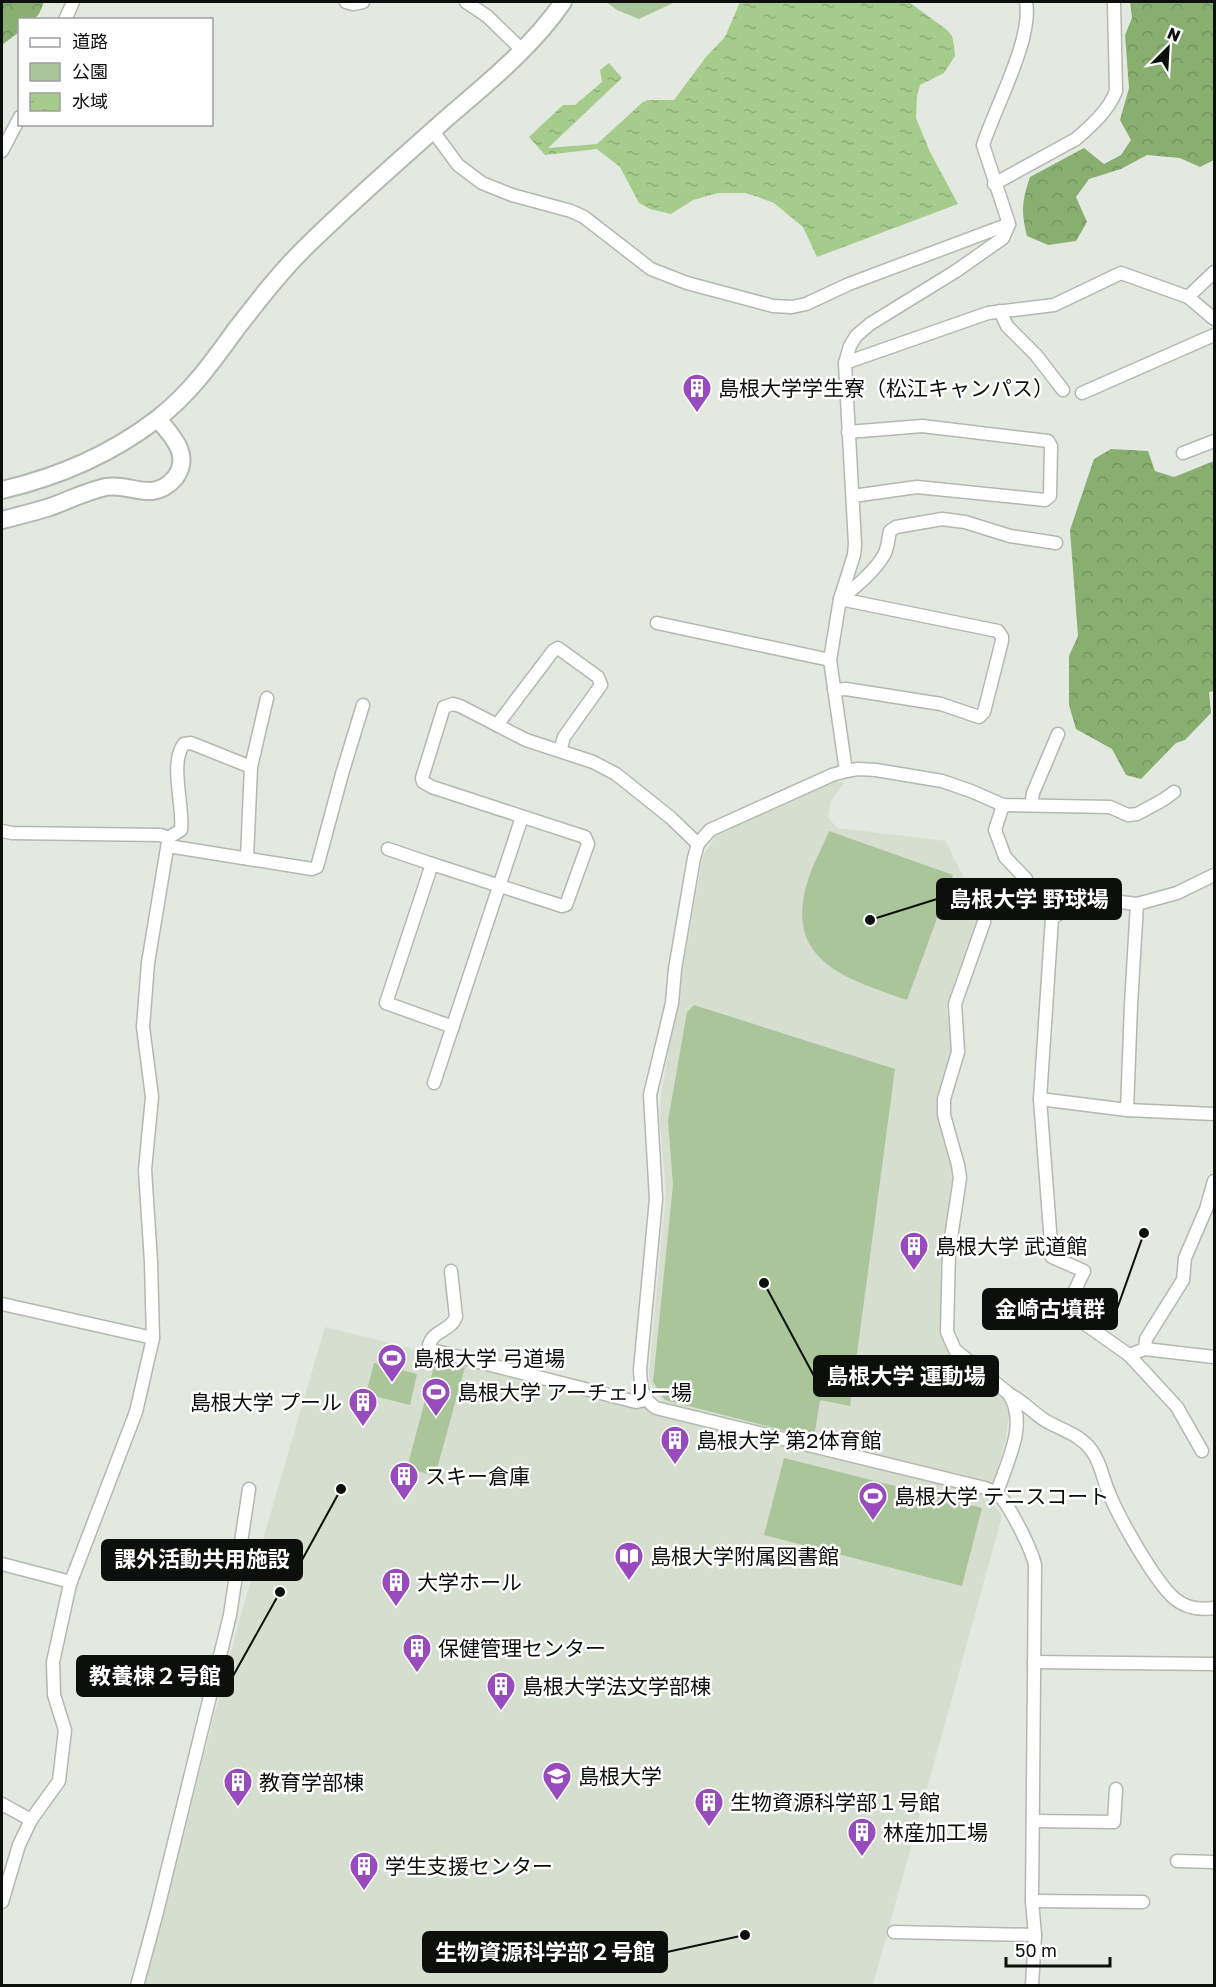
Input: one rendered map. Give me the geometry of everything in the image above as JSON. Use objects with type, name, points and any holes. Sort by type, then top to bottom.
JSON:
[{"type":"street","points":[[66,18],[73,2]]},
{"type":"street","points":[[346,2],[356,4],[363,2]]},
{"type":"street","points":[[466,2],[487,16],[522,50]]},
{"type":"street","points":[[2,490],[26,485],[82,465],[123,443],[158,418],[198,380],[254,306],[291,262],[493,78],[522,50],[563,2]]},
{"type":"street","points":[[846,771],[830,660],[840,599],[854,555],[855,529],[845,363],[856,336],[870,324],[956,271],[1003,238],[1009,224],[983,145],[999,108],[1028,21],[1026,2]]},
{"type":"street","points":[[994,184],[1076,139],[1087,130],[1113,99],[1116,91],[1114,3]]},
{"type":"street","points":[[2,151],[18,121]]},
{"type":"street","points":[[433,131],[458,165],[482,183],[512,195],[571,211],[584,217],[651,269],[687,283],[772,306],[792,307],[806,304],[849,284],[1009,224]]},
{"type":"street","points":[[1188,297],[1215,272]]},
{"type":"street","points":[[845,363],[988,313],[1054,305],[1121,273],[1188,297],[1215,319]]},
{"type":"street","points":[[1000,311],[1007,326],[1036,355],[1064,390]]},
{"type":"street","points":[[1082,393],[1215,335]]},
{"type":"street","points":[[2,520],[50,507],[109,486],[149,491],[167,486],[176,477],[182,458],[179,447],[158,418]]},
{"type":"street","points":[[848,432],[922,426],[1048,441],[1051,446],[1050,496],[1045,500],[917,487],[853,496]]},
{"type":"street","points":[[1183,453],[1215,441]]},
{"type":"street","points":[[840,599],[857,587],[882,557],[890,531],[896,527],[942,519],[965,522],[1010,536],[1056,543]]},
{"type":"street","points":[[834,690],[846,689],[941,704],[979,717],[984,711],[1002,641],[998,631],[840,599]]},
{"type":"street","points":[[657,624],[830,660]]},
{"type":"street","points":[[497,725],[553,651],[561,649],[598,677],[601,685],[564,737],[560,751]]},
{"type":"street","points":[[247,858],[251,767],[267,698]]},
{"type":"street","points":[[388,849],[562,906],[568,903],[588,844],[585,837],[432,787],[423,782],[444,707],[453,704],[526,740],[593,762],[616,774],[671,818],[698,844]]},
{"type":"street","points":[[2,831],[161,835],[168,842],[312,869],[318,867],[363,705]]},
{"type":"street","points":[[1031,805],[1033,793],[1058,734]]},
{"type":"street","points":[[2,1902],[19,1845],[31,1820],[59,1781],[65,1730],[54,1695],[53,1662],[71,1582],[136,1412],[153,1338],[145,1170],[152,1097],[143,1027],[148,963],[168,842],[181,830],[178,764],[180,749],[184,744],[191,744],[251,767]]},
{"type":"street","points":[[1032,1986],[1035,1935],[1032,1901],[1035,1565],[1033,1553],[997,1492],[656,1408],[645,1400],[640,1370],[656,1199],[650,1095],[672,1003],[675,969],[694,858],[698,844],[710,830],[832,775],[858,769],[942,781],[1004,805],[1110,807],[1128,815],[1137,814],[1174,792]]},
{"type":"street","points":[[1004,805],[994,830],[1005,857],[1026,879]]},
{"type":"street","points":[[434,1083],[522,817]]},
{"type":"street","points":[[432,864],[386,1003],[453,1027]]},
{"type":"street","points":[[1202,1451],[1177,1407],[1129,1355],[1071,1314],[1070,1301],[1084,1271],[1052,1257],[1040,1099],[1052,918],[1086,898],[1137,904],[1177,893],[1215,875]]},
{"type":"street","points":[[1127,1110],[1137,904]]},
{"type":"street","points":[[984,922],[955,1004],[958,1052],[944,1099],[944,1115],[960,1178],[949,1251],[947,1332],[955,1350],[1008,1393],[1047,1421],[1078,1438],[1093,1452],[1109,1495],[1124,1523],[1149,1564],[1176,1599],[1201,1609],[1215,1608]]},
{"type":"street","points":[[1040,1099],[1127,1110],[1215,1114]]},
{"type":"street","points":[[1145,1349],[1146,1339],[1183,1280],[1185,1258],[1215,1181]]},
{"type":"street","points":[[451,1271],[456,1317],[453,1324],[432,1337],[429,1345],[432,1350],[636,1402],[645,1400]]},
{"type":"street","points":[[2,1304],[153,1338]]},
{"type":"street","points":[[1129,1355],[1145,1349],[1215,1357]]},
{"type":"street","points":[[997,1492],[1017,1426],[1014,1401],[1008,1393]]},
{"type":"street","points":[[136,1986],[157,1912],[230,1615],[249,1489]]},
{"type":"street","points":[[2,1564],[71,1582]]},
{"type":"street","points":[[1034,1662],[1215,1664]]},
{"type":"street","points":[[1033,1821],[1114,1822],[1116,1789]]},
{"type":"street","points":[[2,1804],[31,1820]]},
{"type":"street","points":[[1177,1861],[1215,1862]]},
{"type":"street","points":[[1032,1901],[1143,1902]]},
{"type":"street","points":[[894,1932],[1035,1935]]},
{"type":"shaded area","points":[[834,781],[844,783],[831,801],[828,817],[837,828],[946,841],[975,902],[988,915],[974,929],[953,985],[947,1011],[952,1040],[951,1056],[938,1096],[937,1114],[954,1169],[945,1229],[941,1336],[949,1354],[1003,1398],[1009,1414],[1005,1443],[991,1483],[664,1403],[651,1385],[649,1375],[666,1194],[660,1121],[661,1094],[703,855],[716,836]]},
{"type":"shaded area","name":"島根大学","points":[[325,1327],[634,1404],[988,1497],[1002,1516],[873,1985],[143,1986],[240,1618]]},
{"type":"green space","points":[[2,2],[44,2],[36,17],[18,18],[18,33],[2,45]]},
{"type":"green space","points":[[606,2],[675,2],[639,19],[617,10]]},
{"type":"green space","points":[[1130,2],[1214,2],[1214,160],[1200,167],[1180,158],[1147,155],[1121,169],[1089,179],[1076,197],[1087,222],[1076,241],[1048,245],[1027,236],[1023,206],[1030,177],[1084,148],[1104,164],[1121,155],[1131,140],[1120,120],[1129,88],[1125,35],[1132,18]]},
{"type":"green space","points":[[1111,449],[1148,451],[1155,471],[1174,477],[1214,461],[1214,691],[1209,692],[1211,713],[1185,740],[1176,743],[1141,779],[1126,775],[1112,749],[1076,729],[1069,705],[1069,656],[1078,636],[1070,530],[1094,459]]},
{"type":"green space","points":[[829,831],[953,875],[907,1000],[841,973],[824,961],[811,947],[804,928],[803,905],[809,877]]},
{"type":"green space","points":[[694,1005],[895,1069],[850,1406],[820,1400],[814,1438],[665,1400],[653,1382],[673,1185],[668,1121],[687,1012]]},
{"type":"green space","name":"島根大学 アーチェリー場","points":[[436,1359],[465,1367],[435,1476],[407,1468]]},
{"type":"green space","name":"島根大学 弓道場","points":[[374,1363],[417,1374],[410,1405],[366,1394]]},
{"type":"green space","name":"島根大学 テニスコート","points":[[784,1458],[982,1508],[962,1586],[764,1535]]},
{"type":"water","points":[[740,2],[909,2],[947,30],[952,36],[955,56],[944,73],[920,85],[916,118],[930,152],[958,204],[817,257],[803,227],[774,203],[746,193],[718,193],[693,200],[671,214],[650,209],[639,203],[620,167],[597,149],[545,155],[529,137],[563,105],[575,105],[602,82],[600,70],[609,63],[622,78],[548,148],[597,144],[643,102],[674,100],[706,57],[725,37]]},
{"type":"place","name":"島根大学学生寮（松江キャンパス）","points":[[697,414]]},
{"type":"place","name":"島根大学 野球場","points":[[870,920]]},
{"type":"place","name":"金崎古墳群","points":[[1144,1233]]},
{"type":"place","name":"島根大学 武道館","points":[[914,1272]]},
{"type":"place","name":"島根大学 運動場","points":[[764,1283]]},
{"type":"place","name":"島根大学 弓道場","points":[[392,1384]]},
{"type":"place","name":"島根大学 アーチェリー場","points":[[436,1418]]},
{"type":"place","name":"島根大学 プール","points":[[363,1428]]},
{"type":"place","name":"島根大学 第2体育館","points":[[675,1466]]},
{"type":"place","name":"課外活動共用施設","points":[[341,1489]]},
{"type":"place","name":"スキー倉庫","points":[[404,1502]]},
{"type":"place","name":"島根大学 テニスコート","points":[[873,1522]]},
{"type":"place","name":"島根大学附属図書館","points":[[629,1582]]},
{"type":"place","name":"教養棟２号館","points":[[280,1592]]},
{"type":"place","name":"大学ホール","points":[[396,1608]]},
{"type":"place","name":"保健管理センター","points":[[417,1674]]},
{"type":"place","name":"島根大学法文学部棟","points":[[501,1712]]},
{"type":"place","name":"島根大学","points":[[557,1802]]},
{"type":"place","name":"教育学部棟","points":[[238,1808]]},
{"type":"place","name":"生物資源科学部１号館","points":[[709,1828]]},
{"type":"place","name":"林産加工場","points":[[862,1858]]},
{"type":"place","name":"学生支援センター","points":[[364,1892]]},
{"type":"place","name":"生物資源科学部２号館","points":[[745,1935]]}]
